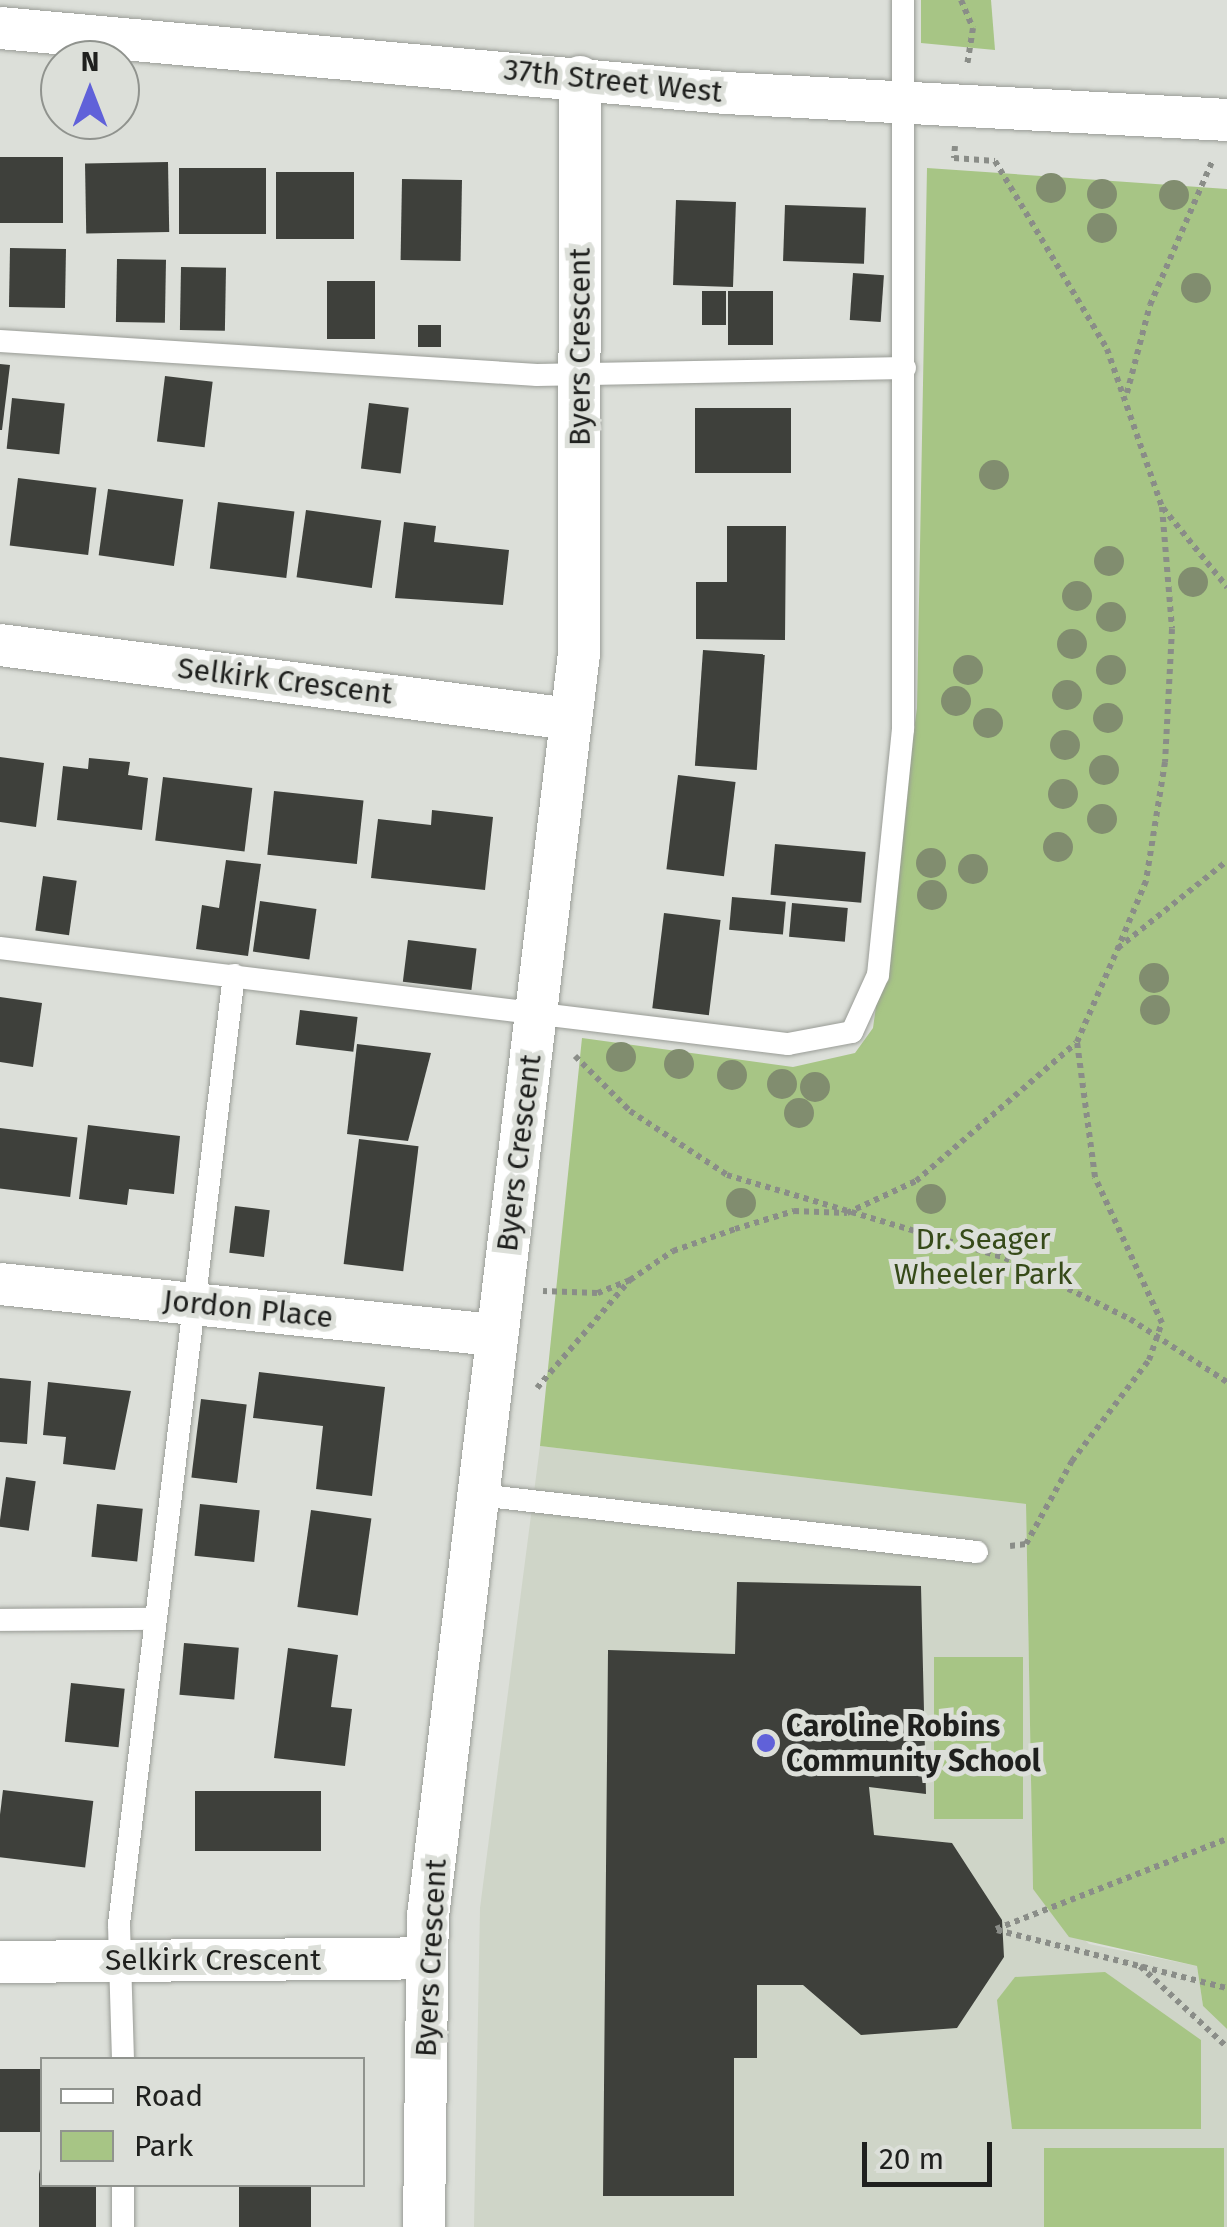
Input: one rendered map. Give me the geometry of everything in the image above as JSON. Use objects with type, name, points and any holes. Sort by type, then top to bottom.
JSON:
[{"type":"street","name":"37th Street West","points":[[0,28],[959,108],[1227,120]]},
{"type":"street","name":"Byers Crescent","points":[[424,2227],[426,1958],[496,1335],[555,1016],[570,719],[580,616],[580,77]]},
{"type":"street","name":"Selkirk Crescent","points":[[0,645],[570,719]]},
{"type":"street","name":"Jordon Place","points":[[0,1284],[496,1335]]},
{"type":"street","name":"Selkirk Crescent","points":[[0,1962],[426,1958]]},
{"type":"lane","points":[[0,948],[555,1016],[824,1044],[852,1032],[869,1008],[903,730],[904,368],[898,102],[902,0]]},
{"type":"lane","points":[[0,341],[580,376],[904,368]]},
{"type":"lane","points":[[123,2057],[121,1961],[152,1619],[234,975]]},
{"type":"lane","points":[[479,1495],[977,1552]]},
{"type":"lane","points":[[0,1620],[152,1619]]},
{"type":"lane","points":[[123,2187],[123,2227]]},
{"type":"path","points":[[542,1290],[597,1293],[630,1280],[673,1251],[734,1228],[794,1211],[847,1213],[931,1170],[1076,1042],[1146,882],[1165,762],[1172,629],[1162,508],[1127,394],[995,161],[954,158],[973,28],[960,0]]},
{"type":"path","points":[[1127,394],[1150,305],[1211,176]]},
{"type":"path","points":[[1162,508],[1227,587]]},
{"type":"path","points":[[1118,948],[1227,861]]},
{"type":"path","points":[[555,1016],[569,1050],[656,1132],[727,1176],[1005,1258],[1159,1338],[1227,1382]]},
{"type":"path","points":[[977,1552],[1026,1544],[1159,1338],[1158,1306],[1095,1177],[1076,1042]]},
{"type":"path","points":[[488,1398],[530,1398],[630,1280]]},
{"type":"path","points":[[1227,1840],[996,1929],[1227,1988]]},
{"type":"path","points":[[1138,1964],[1227,2047]]},
{"type":"shaded area","name":"Caroline Robins Community School","points":[[540,1446],[1026,1504],[1033,1889],[1089,1944],[1197,1966],[1203,2006],[1227,2029],[1227,2227],[474,2227],[480,1908]]},
{"type":"green space","points":[[921,0],[991,0],[995,50],[921,43]]},
{"type":"green space","name":"Dr. Seager Wheeler Park","points":[[927,168],[1227,189],[1227,2029],[1203,2006],[1197,1966],[1069,1937],[1033,1889],[1026,1504],[540,1446],[582,1038],[793,1067],[855,1053],[873,1028],[917,708]]},
{"type":"green space","points":[[934,1657],[1023,1657],[1023,1819],[934,1819]]},
{"type":"green space","points":[[1105,1972],[1201,2040],[1201,2129],[1012,2129],[997,2000],[1015,1977]]},
{"type":"green space","points":[[1044,2148],[1224,2148],[1224,2227],[1044,2227]]},
{"type":"building","points":[[0,157],[63,157],[63,223],[0,223]]},
{"type":"building","points":[[168,162],[169,232],[86,233],[85,163]]},
{"type":"building","points":[[179,168],[266,168],[266,234],[179,234]]},
{"type":"building","points":[[276,172],[354,172],[354,239],[276,239]]},
{"type":"building","points":[[402,179],[462,180],[461,261],[401,260]]},
{"type":"building","points":[[676,200],[736,202],[733,287],[673,285]]},
{"type":"building","points":[[785,205],[866,208],[864,264],[783,261]]},
{"type":"building","points":[[10,248],[66,249],[65,308],[9,307]]},
{"type":"building","points":[[117,259],[166,260],[165,323],[116,322]]},
{"type":"building","points":[[181,267],[226,268],[225,331],[180,330]]},
{"type":"building","points":[[853,273],[884,275],[881,322],[850,320]]},
{"type":"building","points":[[327,281],[375,281],[375,339],[327,339]]},
{"type":"building","points":[[702,291],[726,291],[726,325],[702,325]]},
{"type":"building","points":[[728,291],[773,291],[773,345],[728,345]]},
{"type":"building","points":[[418,325],[441,325],[441,347],[418,347]]},
{"type":"building","points":[[0,364],[10,365],[2,430],[0,430]]},
{"type":"building","points":[[165,376],[213,382],[205,447],[157,442]]},
{"type":"building","points":[[12,398],[65,404],[59,454],[7,449]]},
{"type":"building","points":[[369,403],[409,408],[401,473],[361,469]]},
{"type":"building","points":[[695,408],[791,408],[791,473],[695,473]]},
{"type":"building","points":[[18,478],[96,488],[88,555],[10,545]]},
{"type":"building","points":[[108,489],[183,500],[174,566],[99,555]]},
{"type":"building","points":[[218,502],[294,511],[286,578],[210,569]]},
{"type":"building","points":[[306,510],[381,521],[372,588],[297,577]]},
{"type":"building","points":[[404,522],[436,526],[434,542],[509,550],[503,605],[395,598]]},
{"type":"building","points":[[727,526],[786,526],[785,640],[696,639],[696,582],[727,582]]},
{"type":"building","points":[[703,650],[765,654],[757,770],[695,766]]},
{"type":"building","points":[[0,757],[44,763],[36,827],[0,822]]},
{"type":"building","points":[[89,758],[130,762],[128,775],[148,778],[142,830],[57,820],[63,766],[88,769]]},
{"type":"building","points":[[678,775],[736,782],[724,876],[666,869]]},
{"type":"building","points":[[163,777],[252,788],[245,851],[155,841]]},
{"type":"building","points":[[274,791],[364,800],[357,864],[267,855]]},
{"type":"building","points":[[432,810],[493,817],[485,890],[371,878],[378,819],[431,825]]},
{"type":"building","points":[[775,844],[866,852],[861,903],[771,895]]},
{"type":"building","points":[[226,860],[261,864],[248,956],[196,949],[202,905],[219,908]]},
{"type":"building","points":[[43,876],[77,881],[69,935],[35,930]]},
{"type":"building","points":[[732,897],[786,902],[783,935],[729,930]]},
{"type":"building","points":[[260,901],[316,909],[309,959],[253,952]]},
{"type":"building","points":[[792,903],[848,908],[845,942],[789,937]]},
{"type":"building","points":[[664,913],[721,920],[709,1015],[652,1008]]},
{"type":"building","points":[[408,940],[476,948],[471,990],[403,982]]},
{"type":"building","points":[[0,997],[42,1003],[33,1067],[0,1062]]},
{"type":"building","points":[[300,1010],[358,1017],[353,1052],[296,1045]]},
{"type":"building","points":[[357,1044],[431,1053],[408,1141],[347,1134]]},
{"type":"building","points":[[88,1125],[180,1136],[174,1194],[129,1189],[127,1205],[79,1199]]},
{"type":"building","points":[[0,1128],[77,1138],[70,1197],[0,1188]]},
{"type":"building","points":[[359,1139],[419,1146],[403,1271],[344,1264]]},
{"type":"building","points":[[235,1206],[270,1210],[264,1257],[229,1253]]},
{"type":"building","points":[[259,1372],[385,1387],[372,1496],[316,1489],[323,1426],[253,1418]]},
{"type":"building","points":[[0,1378],[31,1381],[27,1444],[0,1442]]},
{"type":"building","points":[[48,1382],[131,1391],[115,1470],[63,1464],[66,1437],[43,1435]]},
{"type":"building","points":[[201,1399],[247,1405],[237,1483],[191,1477]]},
{"type":"building","points":[[6,1477],[36,1481],[29,1531],[0,1527]]},
{"type":"building","points":[[97,1504],[143,1509],[137,1562],[91,1557]]},
{"type":"building","points":[[200,1504],[260,1510],[254,1562],[195,1556]]},
{"type":"building","points":[[311,1510],[371,1518],[358,1616],[297,1607]]},
{"type":"building","points":[[737,1582],[921,1586],[926,1794],[869,1787],[874,1835],[952,1843],[1002,1920],[1004,1957],[957,2028],[861,2035],[803,1985],[757,1985],[757,2058],[734,2058],[734,2196],[603,2196],[608,1650],[735,1654]]},
{"type":"building","points":[[184,1643],[239,1648],[234,1700],[179,1695]]},
{"type":"building","points":[[288,1648],[338,1655],[331,1707],[352,1709],[345,1766],[274,1758]]},
{"type":"building","points":[[71,1683],[125,1689],[119,1747],[65,1742]]},
{"type":"building","points":[[3,1790],[93,1801],[85,1868],[0,1857]]},
{"type":"building","points":[[195,1791],[321,1791],[321,1851],[195,1851]]},
{"type":"building","points":[[0,2069],[40,2069],[40,2132],[0,2132]]},
{"type":"building","points":[[39,2169],[40,2187],[96,2187],[96,2227],[39,2227]]},
{"type":"building","points":[[239,2187],[311,2187],[311,2227],[239,2227]]},
{"type":"place","name":"Caroline Robins Community School","points":[[766,1743]]}]
